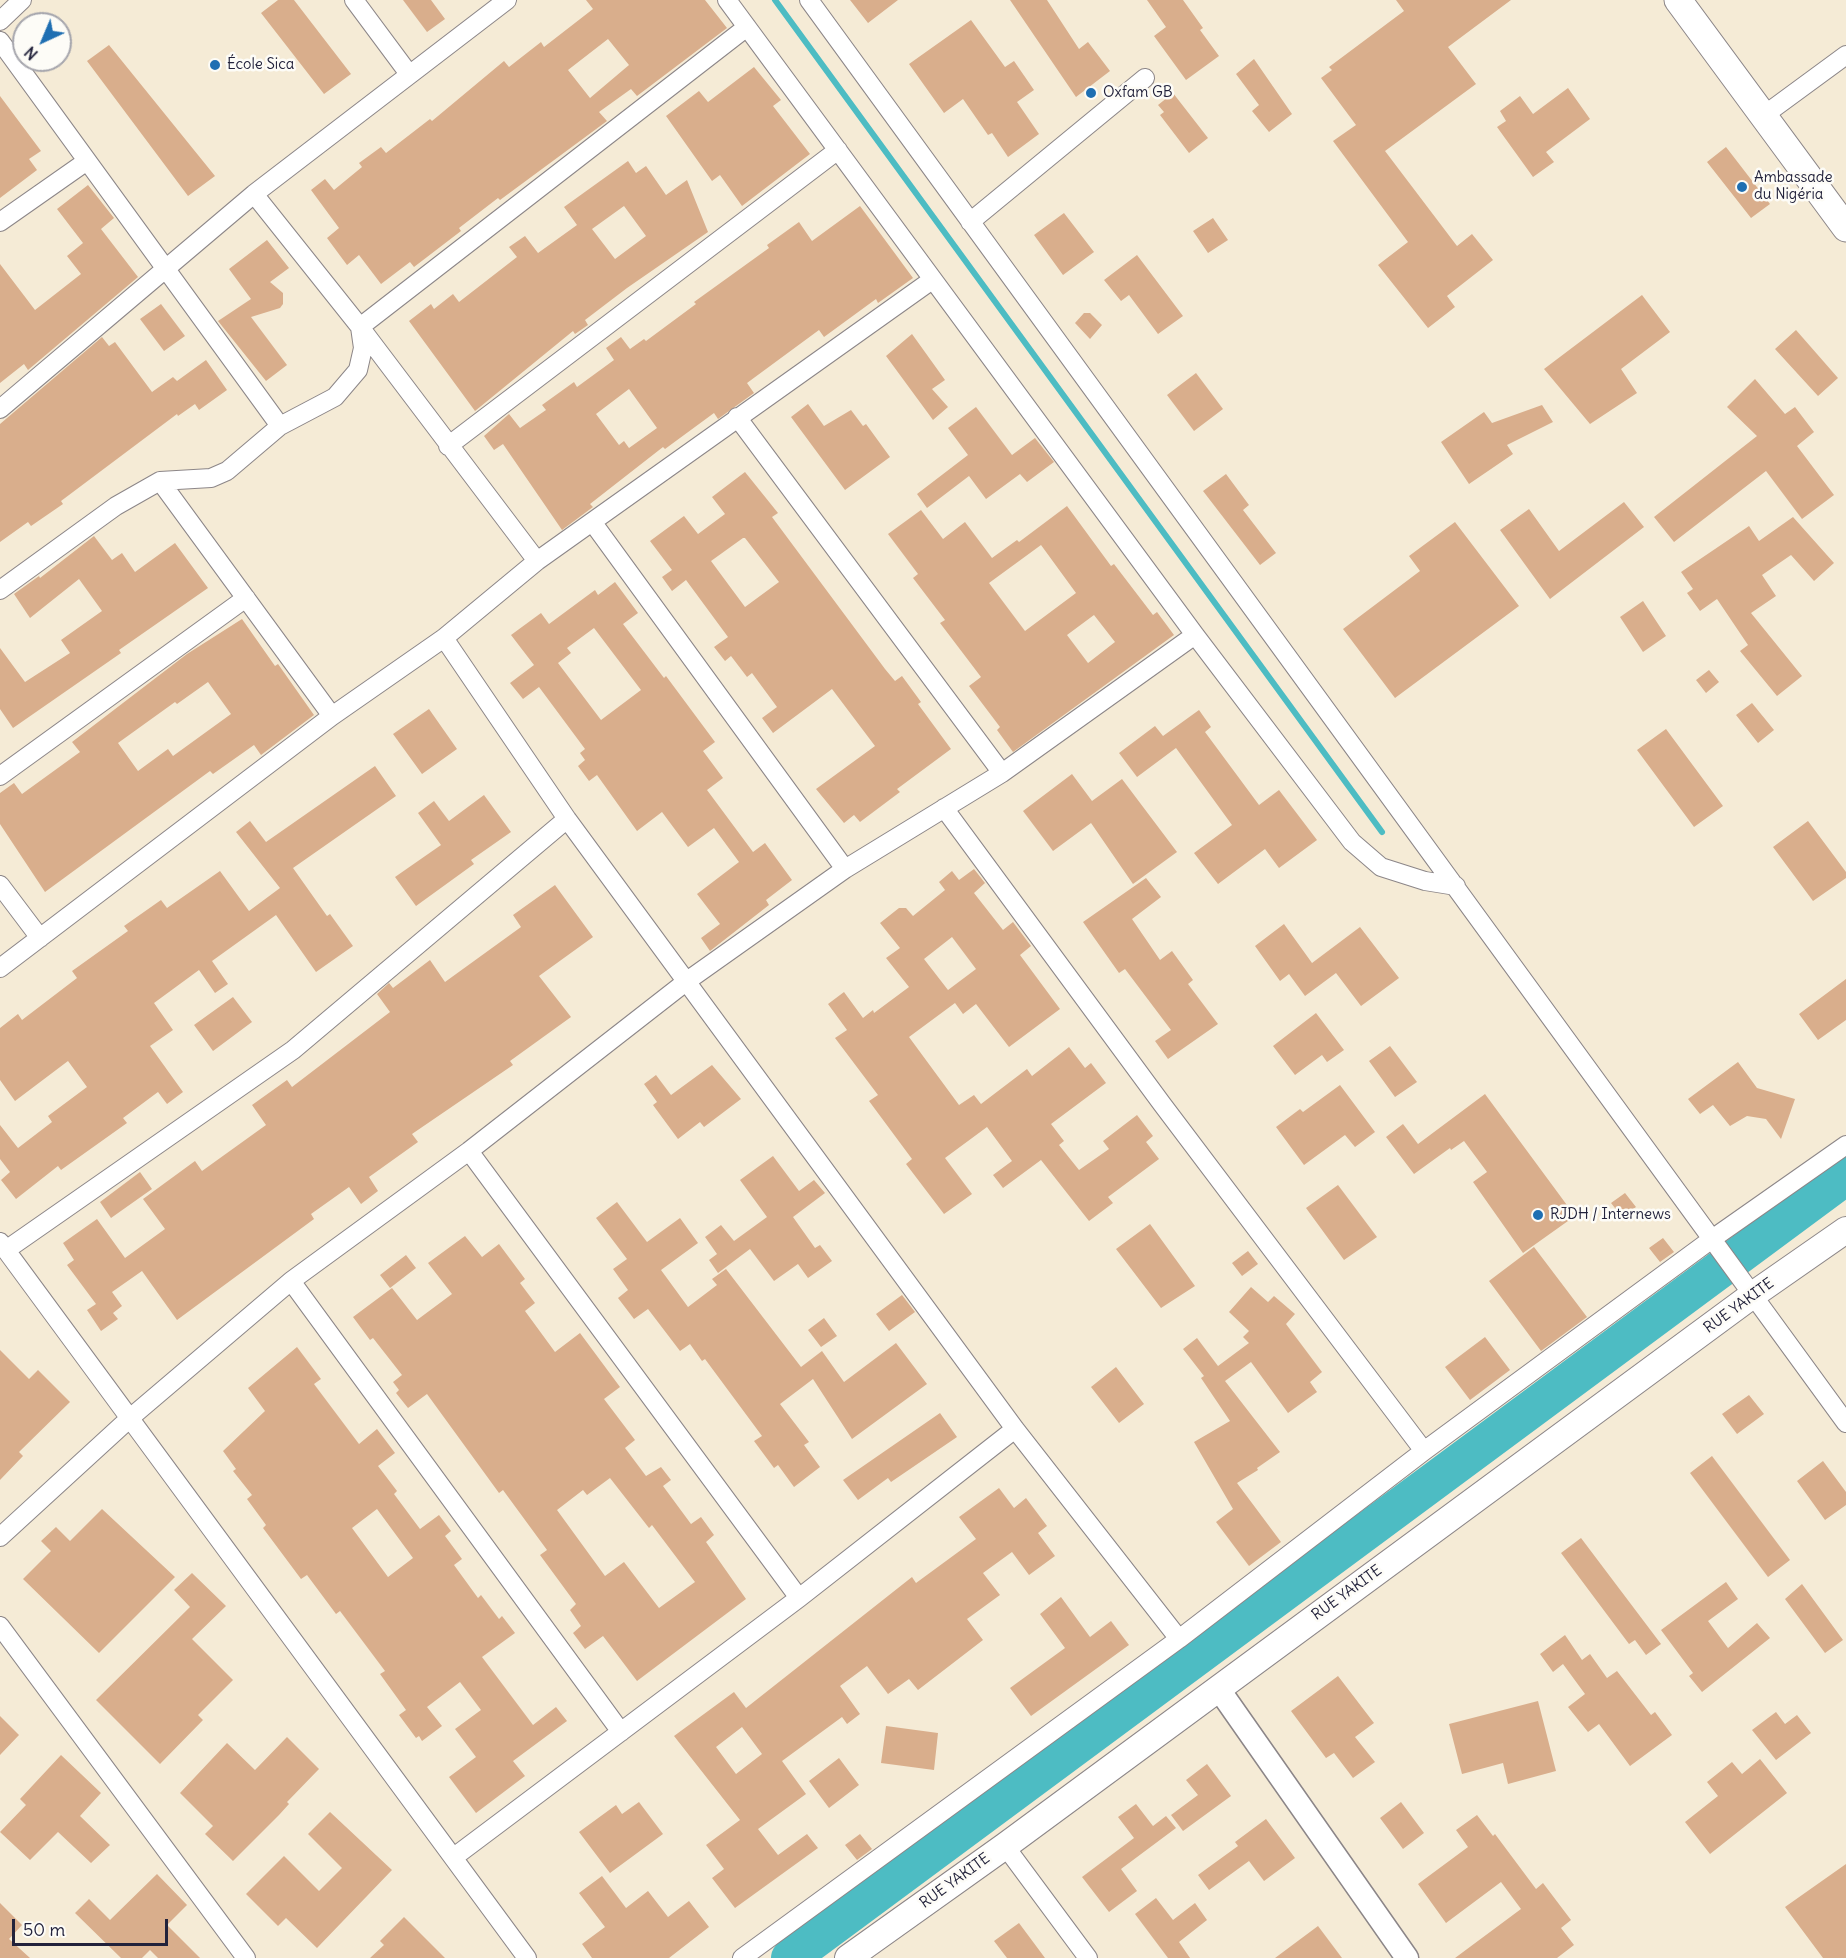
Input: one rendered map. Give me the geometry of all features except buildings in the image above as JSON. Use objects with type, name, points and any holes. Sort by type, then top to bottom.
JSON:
[{"type":"main road","points":[[1678,0],[1846,228]]},
{"type":"main road","name":"RUE YAKITE","points":[[853,1957],[1754,1294],[1846,1230]]},
{"type":"street","points":[[0,21],[22,0]]},
{"type":"street","points":[[354,0],[409,74]]},
{"type":"street","points":[[0,409],[254,194],[507,0]]},
{"type":"street","points":[[727,0],[1195,635],[1352,842],[1381,867],[1425,881],[1456,886]]},
{"type":"street","points":[[809,0],[1846,1423]]},
{"type":"street","points":[[360,327],[747,27]]},
{"type":"street","points":[[0,41],[280,426]]},
{"type":"street","points":[[1763,116],[1846,55]]},
{"type":"street","points":[[970,222],[1145,78]]},
{"type":"street","points":[[448,446],[838,150]]},
{"type":"street","points":[[0,222],[87,161]]},
{"type":"street","points":[[254,194],[360,327],[537,561]]},
{"type":"street","points":[[0,968],[332,716],[444,638],[537,561],[593,523],[736,417],[932,280]]},
{"type":"street","points":[[0,590],[116,506],[160,482],[211,478],[219,475],[280,426],[335,396],[358,370],[363,348],[360,327]]},
{"type":"street","points":[[736,417],[1002,773]]},
{"type":"street","points":[[160,482],[332,716]]},
{"type":"street","points":[[593,523],[845,869]]},
{"type":"street","points":[[0,776],[246,598]]},
{"type":"street","points":[[0,1537],[130,1418],[291,1281],[469,1151],[687,981],[845,869],[1002,773],[1195,635]]},
{"type":"street","points":[[444,638],[567,819],[1014,1429],[1179,1639]]},
{"type":"street","points":[[944,808],[1205,1162],[1424,1451]]},
{"type":"street","points":[[527,1958],[3,1246],[293,1050],[567,819]]},
{"type":"street","points":[[0,885],[40,938]]},
{"type":"street","points":[[742,1958],[1179,1639],[1424,1451],[1712,1239],[1846,1144]]},
{"type":"street","points":[[469,1151],[799,1598]]},
{"type":"street","points":[[291,1281],[621,1732]]},
{"type":"street","points":[[454,1857],[799,1598],[1014,1429]]},
{"type":"street","points":[[0,1626],[246,1958]]},
{"type":"street","points":[[1218,1688],[1402,1956]]},
{"type":"street","points":[[1005,1845],[1088,1958]]},
{"type":"waterway","points":[[775,0],[1382,832]]},
{"type":"waterway","points":[[790,1958],[1846,1176]]},
{"type":"place","name":"École Sica","points":[[215,65]]},
{"type":"place","name":"Oxfam GB","points":[[1091,93]]},
{"type":"place","name":"Ambassade du Nigéria","points":[[1742,187]]},
{"type":"place","name":"RJDH / Internews","points":[[1538,1215]]}]
